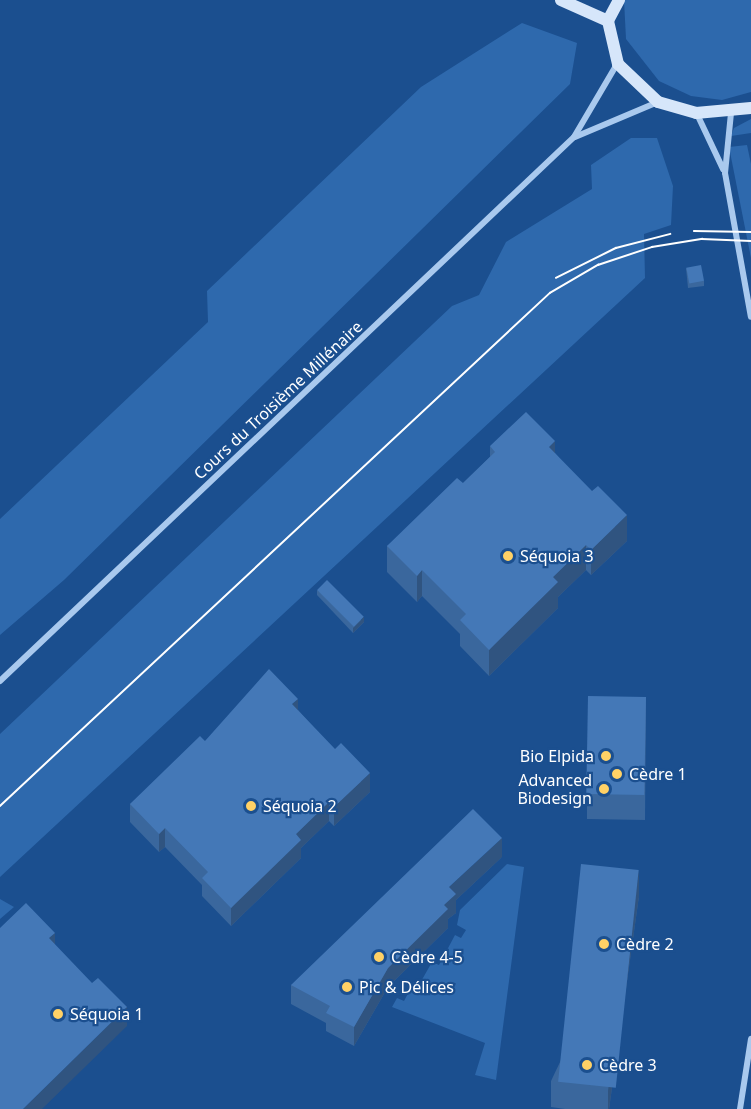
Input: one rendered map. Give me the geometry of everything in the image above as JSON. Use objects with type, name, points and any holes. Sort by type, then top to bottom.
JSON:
[{"type":"street","points":[[561,0],[608,21]]},
{"type":"street","points":[[620,0],[608,21],[618,64],[658,102],[696,113],[731,113],[751,108]]},
{"type":"street","name":"Cours du Troisième Millénaire","points":[[0,681],[574,137],[618,64]]},
{"type":"street","name":"Cours du Troisième Millénaire","points":[[574,137],[658,102]]},
{"type":"street","points":[[696,113],[724,173],[751,317]]},
{"type":"street","points":[[724,173],[731,113]]},
{"type":"street","points":[[740,1109],[751,1039]]},
{"type":"shaded area","points":[[624,0],[751,0],[751,92],[722,100],[691,96],[659,81],[626,39]]},
{"type":"shaded area","points":[[522,23],[577,43],[570,84],[64,580],[0,635],[0,519],[208,322],[207,291],[421,87]]},
{"type":"shaded area","points":[[751,119],[751,133],[731,136],[734,128]]},
{"type":"shaded area","points":[[631,138],[657,138],[673,186],[671,225],[644,234],[645,278],[0,877],[0,734],[452,306],[479,295],[506,242],[592,189],[591,165]]},
{"type":"shaded area","points":[[747,145],[751,164],[751,258],[729,147]]},
{"type":"shaded area","points":[[507,864],[524,867],[496,1080],[475,1075],[485,1043],[392,1007],[397,998],[404,1001],[414,982],[419,985],[432,962],[439,965],[455,935],[461,938],[466,930],[457,925],[460,910]]},
{"type":"shaded area","points":[[0,899],[14,907],[0,919]]},
{"type":"building","points":[[701,265],[704,281],[689,284],[686,268]]},
{"type":"building","name":"Séquoia 3","points":[[526,412],[555,441],[549,447],[592,491],[598,486],[627,515],[591,550],[586,545],[553,577],[558,582],[489,650],[460,620],[466,614],[422,570],[417,576],[387,546],[457,478],[463,483],[495,452],[490,446]]},
{"type":"building","points":[[327,580],[364,617],[354,627],[317,590]]},
{"type":"building","name":"Séquoia 2","points":[[269,669],[298,699],[292,704],[335,749],[341,743],[370,773],[334,807],[329,802],[296,834],[301,840],[231,908],[202,878],[208,872],[165,828],[159,834],[130,804],[200,736],[205,741]]},
{"type":"building","name":"Cèdre 1","points":[[588,696],[646,697],[644,795],[586,794]]},
{"type":"building","name":"Cèdre 4-5","points":[[473,809],[502,838],[449,887],[456,894],[444,905],[448,909],[388,968],[354,1027],[326,1013],[330,1006],[291,985]]},
{"type":"building","points":[[581,864],[639,870],[616,1088],[558,1082]]},
{"type":"building","name":"Séquoia 1","points":[[26,903],[55,933],[49,938],[92,983],[98,978],[127,1007],[23,1109],[0,1109],[0,928]]},
{"type":"tram line","points":[[694,231],[751,232]]},
{"type":"tram line","points":[[556,278],[616,248],[670,234]]},
{"type":"tram line","points":[[0,806],[550,293],[598,265],[652,247],[702,239],[751,241]]},
{"type":"place","name":"Séquoia 3","points":[[508,556]]},
{"type":"place","name":"Bio Elpida","points":[[606,756]]},
{"type":"place","name":"Cèdre 1","points":[[617,774]]},
{"type":"place","name":"Advanced Biodesign","points":[[604,789]]},
{"type":"place","name":"Séquoia 2","points":[[251,806]]},
{"type":"place","name":"Cèdre 2","points":[[604,944]]},
{"type":"place","name":"Cèdre 4-5","points":[[379,957]]},
{"type":"place","name":"Pic & Délices","points":[[347,987]]},
{"type":"place","name":"Séquoia 1","points":[[58,1014]]},
{"type":"place","name":"Cèdre 3","points":[[587,1065]]}]
